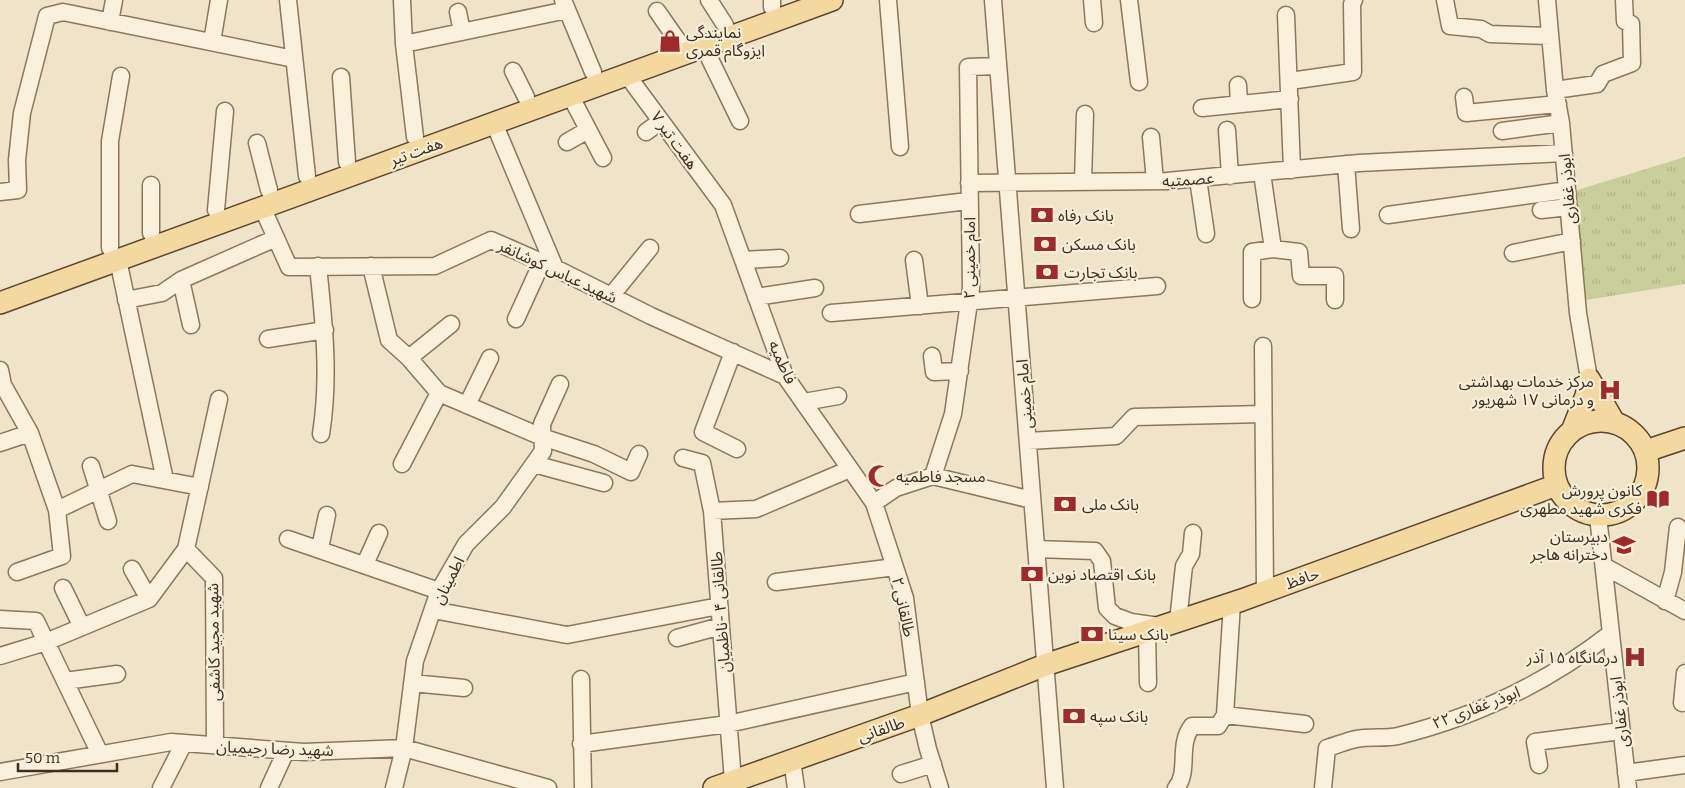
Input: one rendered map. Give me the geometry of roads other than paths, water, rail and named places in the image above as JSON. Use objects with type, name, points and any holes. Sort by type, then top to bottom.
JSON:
[{"type":"main road","name":"هفت تیر","points":[[0,303],[114,254],[151,233],[216,210],[266,199],[307,176],[526,97],[596,79],[627,74],[832,0]]},
{"type":"main road","name":"هفت تیر","points":[[0,288],[114,254],[266,199],[494,123],[570,95],[596,79],[678,42],[778,2]]},
{"type":"main road","points":[[1589,379],[1614,422]]},
{"type":"main road","points":[[1572,431],[1586,396],[1589,379]]},
{"type":"main road","points":[[1599,421],[1614,422],[1628,428],[1638,438],[1646,452],[1648,473],[1641,494],[1631,506],[1618,513],[1598,516],[1575,508],[1564,498],[1557,485],[1554,471],[1556,456],[1562,442],[1572,431],[1585,424],[1599,421]]},
{"type":"main road","points":[[1646,452],[1685,438]]},
{"type":"main road","name":"حافظ","points":[[1045,665],[1232,603],[1557,485]]},
{"type":"main road","name":"طالقانی","points":[[723,785],[920,715],[1045,665]]},
{"type":"street","points":[[110,22],[114,0]]},
{"type":"street","points":[[212,42],[220,0]]},
{"type":"street","points":[[288,0],[307,176]]},
{"type":"street","points":[[402,0],[404,44],[415,137]]},
{"type":"street","points":[[709,0],[724,24]]},
{"type":"street","points":[[888,0],[900,147]]},
{"type":"street","name":"امام خمینی","points":[[993,0],[1055,788]]},
{"type":"street","points":[[1092,0],[1094,23]]},
{"type":"street","points":[[1129,0],[1139,82]]},
{"type":"street","points":[[1290,81],[1353,72],[1352,4],[1354,0]]},
{"type":"street","points":[[1446,0],[1450,26],[1481,29],[1490,34],[1550,36]]},
{"type":"street","name":"ابوذر غفاری","points":[[1547,0],[1556,97],[1564,153],[1578,313],[1589,379]]},
{"type":"street","points":[[1464,97],[1466,113],[1556,97],[1598,84],[1602,74],[1632,63],[1631,24],[1625,21],[1624,0]]},
{"type":"street","points":[[404,44],[462,32],[565,5],[596,79]]},
{"type":"street","points":[[656,11],[678,42]]},
{"type":"street","points":[[0,192],[18,190],[17,160],[22,113],[47,16],[63,12],[294,59]]},
{"type":"street","points":[[458,12],[462,32]]},
{"type":"street","points":[[1286,15],[1292,170]]},
{"type":"street","points":[[704,46],[740,120]]},
{"type":"street","name":"امام خمینی ۲","points":[[933,476],[953,414],[971,288],[968,201],[968,67],[998,66]]},
{"type":"street","points":[[513,71],[526,97]]},
{"type":"street","name":"هفت تیر ۷","points":[[627,74],[723,206]]},
{"type":"street","points":[[122,76],[110,141],[114,254],[126,300],[165,480]]},
{"type":"street","points":[[342,77],[347,162]]},
{"type":"street","points":[[1238,85],[1239,104]]},
{"type":"street","points":[[570,95],[603,158]]},
{"type":"street","points":[[1202,108],[1290,99]]},
{"type":"street","points":[[216,210],[225,111]]},
{"type":"street","points":[[1084,181],[1085,114]]},
{"type":"street","points":[[646,132],[661,121]]},
{"type":"street","points":[[494,123],[549,265],[516,319]]},
{"type":"street","points":[[1502,131],[1561,123]]},
{"type":"street","points":[[567,142],[588,130]]},
{"type":"street","points":[[1227,130],[1230,176]]},
{"type":"street","points":[[1151,137],[1155,181]]},
{"type":"street","points":[[126,300],[162,293],[182,280],[276,238],[266,199],[257,143]]},
{"type":"street","name":"عصمتیه","points":[[969,183],[1198,179],[1353,164],[1564,153]]},
{"type":"street","points":[[1351,229],[1353,164]]},
{"type":"street","points":[[1262,172],[1273,249]]},
{"type":"street","points":[[1198,179],[1206,234]]},
{"type":"street","points":[[151,185],[151,233]]},
{"type":"street","points":[[1388,215],[1567,190]]},
{"type":"street","points":[[859,214],[968,201]]},
{"type":"street","name":"فاطمیه","points":[[723,206],[785,376],[874,503]]},
{"type":"street","points":[[1540,210],[1569,207]]},
{"type":"street","name":"شهید عباس کوشانفر","points":[[276,238],[289,266],[435,266],[491,240],[549,265],[651,316],[785,376]]},
{"type":"street","points":[[1512,253],[1572,242]]},
{"type":"street","points":[[611,296],[650,248]]},
{"type":"street","points":[[1252,299],[1252,252],[1273,249],[1299,252],[1301,276],[1335,276],[1335,300]]},
{"type":"street","points":[[743,260],[780,258]]},
{"type":"street","points":[[914,260],[920,306]]},
{"type":"street","points":[[318,266],[326,348],[325,408],[321,434]]},
{"type":"street","points":[[371,266],[389,340],[409,358],[439,393],[542,437],[594,454],[631,472],[639,454]]},
{"type":"street","points":[[182,280],[191,325]]},
{"type":"street","points":[[831,313],[1157,286]]},
{"type":"street","points":[[756,297],[815,288]]},
{"type":"street","points":[[409,358],[451,324]]},
{"type":"street","points":[[268,339],[324,330]]},
{"type":"street","points":[[1263,346],[1265,591]]},
{"type":"street","points":[[733,352],[703,432],[737,449]]},
{"type":"street","points":[[932,356],[934,372],[960,370]]},
{"type":"street","points":[[468,405],[490,358]]},
{"type":"street","points":[[1,380],[30,433],[57,510],[62,556],[17,572]]},
{"type":"street","name":"اطمینان","points":[[394,788],[404,748],[416,660],[439,591],[466,544],[503,507],[543,451],[542,424],[560,384]]},
{"type":"street","points":[[402,464],[439,393]]},
{"type":"street","points":[[804,402],[838,396]]},
{"type":"street","points":[[0,656],[46,642],[149,599],[186,549],[219,399]]},
{"type":"street","points":[[1028,441],[1116,436],[1134,417],[1263,414]]},
{"type":"street","points":[[0,443],[30,433]]},
{"type":"street","name":"طالقانی ۴ -ناظمیان","points":[[683,458],[702,463],[712,511],[728,724],[723,785]]},
{"type":"street","points":[[534,464],[604,483]]},
{"type":"street","points":[[91,466],[108,521]]},
{"type":"street","points":[[712,511],[756,509],[850,469]]},
{"type":"street","points":[[57,510],[132,474],[200,487]]},
{"type":"street","points":[[874,503],[896,488],[933,476],[1032,500]]},
{"type":"street","name":"طالقانی ۲","points":[[874,503],[905,598],[920,715],[940,788]]},
{"type":"street","points":[[320,548],[327,515]]},
{"type":"street","name":"ابوذر غفاری","points":[[1598,516],[1627,780]]},
{"type":"street","points":[[1665,601],[1673,572],[1678,527]]},
{"type":"street","points":[[365,564],[379,532]]},
{"type":"street","points":[[1148,683],[1162,626],[1184,566],[1191,554],[1193,533]]},
{"type":"street","points":[[288,539],[320,548],[439,591]]},
{"type":"street","name":"شهید مجید کاشفی","points":[[186,549],[214,578],[215,746]]},
{"type":"street","points":[[1036,549],[1095,551],[1102,560],[1107,608],[1115,616],[1131,622],[1162,626]]},
{"type":"street","points":[[1604,566],[1685,611]]},
{"type":"street","points":[[776,582],[895,568]]},
{"type":"street","points":[[132,570],[149,599]]},
{"type":"street","points":[[63,588],[82,627]]},
{"type":"street","points":[[1176,788],[1182,782],[1185,735],[1192,726],[1218,726],[1225,715],[1232,603]]},
{"type":"street","points":[[433,610],[567,635],[719,606]]},
{"type":"street","points":[[0,619],[36,620],[100,754]]},
{"type":"street","points":[[677,638],[721,626]]},
{"type":"street","name":"ابوذر غفاری ۲۲","points":[[1323,788],[1327,748],[1357,739],[1397,736],[1463,715],[1508,697],[1549,676],[1580,657],[1611,633]]},
{"type":"street","points":[[65,681],[117,674]]},
{"type":"street","points":[[1682,703],[1685,674]]},
{"type":"street","points":[[581,679],[583,788]]},
{"type":"street","points":[[581,744],[728,724],[916,682]]},
{"type":"street","points":[[412,683],[464,688]]},
{"type":"street","points":[[1225,715],[1305,724]]},
{"type":"street","points":[[1539,765],[1535,742],[1621,731]]},
{"type":"street","name":"شهید رضا رحیمیان","points":[[0,772],[171,742],[304,752],[404,748],[548,788]]},
{"type":"street","points":[[161,788],[184,743]]},
{"type":"street","points":[[269,788],[286,751]]},
{"type":"street","points":[[792,760],[796,788]]},
{"type":"street","points":[[901,774],[933,764]]},
{"type":"street","points":[[1627,780],[1685,765]]},
{"type":"place","name":"نمایندگی ایزوگام قمری","points":[[670,41]]},
{"type":"place","name":"بانک رفاه","points":[[1042,215]]},
{"type":"place","name":"بانک مسکن","points":[[1045,244]]},
{"type":"place","name":"بانک تجارت","points":[[1047,272]]},
{"type":"place","name":"مرکز خدمات بهداشتی و درمانی ۱۷ شهریور","points":[[1610,390]]},
{"type":"place","name":"مسجد فاطمیه","points":[[879,476]]},
{"type":"place","name":"کانون پرورش فکری شهید مطهری","points":[[1658,499]]},
{"type":"place","name":"بانک ملی","points":[[1065,504]]},
{"type":"place","name":"دبیرستان دخترانه هاجر","points":[[1624,545]]},
{"type":"place","name":"بانک اقتصاد نوین","points":[[1032,574]]},
{"type":"place","name":"بانک سینا","points":[[1092,634]]},
{"type":"place","name":"درمانگاه ۱۵ آذر","points":[[1635,657]]},
{"type":"place","name":"بانک سپه","points":[[1074,716]]}]
